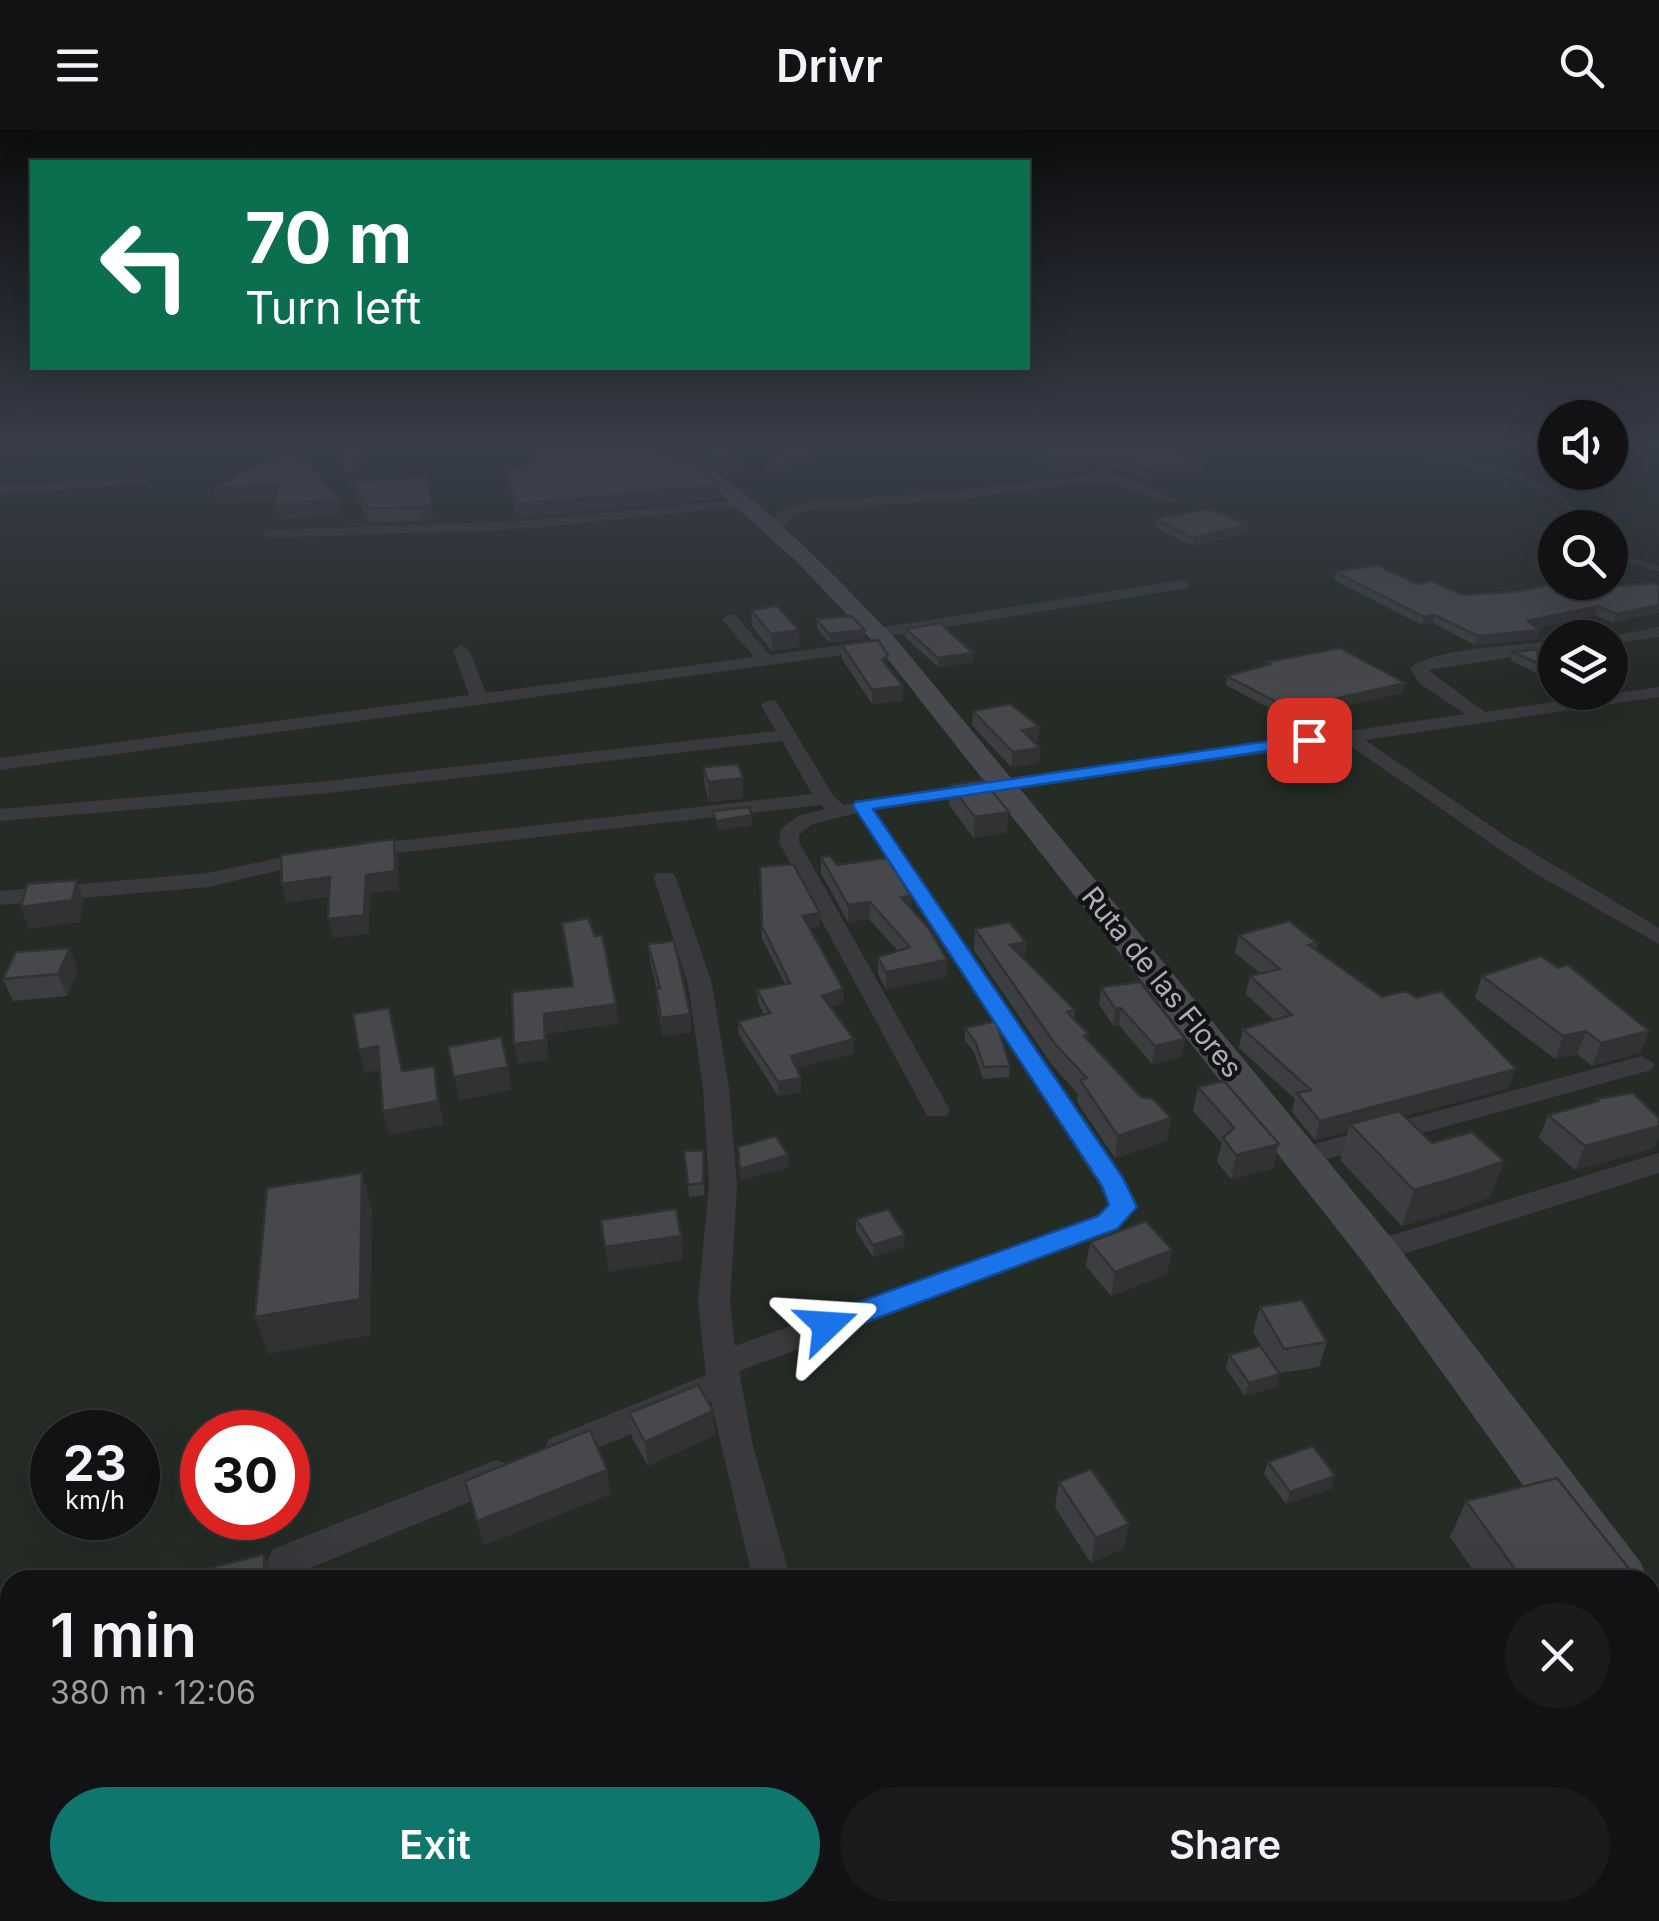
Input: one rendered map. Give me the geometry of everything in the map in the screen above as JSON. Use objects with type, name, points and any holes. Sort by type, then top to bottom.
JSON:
[{"type":"main road","name":"Ruta de las Flores","points":[[769,526],[883,638],[1002,783],[1378,1251],[1615,1570]]},
{"type":"street","points":[[268,534],[527,526]]},
{"type":"street","points":[[774,530],[780,526]]},
{"type":"street","points":[[0,764],[765,660],[1183,585]]},
{"type":"street","points":[[730,619],[765,660]]},
{"type":"street","points":[[1628,636],[1659,632]]},
{"type":"street","points":[[1481,716],[1424,679],[1418,668],[1432,662],[1538,648]]},
{"type":"street","points":[[460,650],[480,700]]},
{"type":"street","points":[[0,898],[208,880],[313,857],[842,805],[1659,692]]},
{"type":"street","points":[[286,1561],[722,1373],[1107,1223],[1123,1207],[1114,1185],[842,805],[787,735],[770,706]]},
{"type":"street","points":[[0,814],[328,787],[787,735]]},
{"type":"street","points":[[1347,735],[1520,857],[1659,937]]},
{"type":"street","points":[[842,805],[794,825],[788,832],[789,842],[937,1110]]},
{"type":"street","points":[[665,878],[700,984],[716,1088],[723,1185],[714,1302],[722,1373],[770,1570]]},
{"type":"street","points":[[1302,1157],[1642,1064]]},
{"type":"street","points":[[1378,1251],[1659,1163]]},
{"type":"shaded area","points":[[0,526],[1538,526],[1538,600],[1628,600],[1628,526],[1659,526],[1659,1570],[0,1570]]},
{"type":"building","points":[[1169,526],[1246,526],[1193,538]]},
{"type":"building","points":[[1377,565],[1417,584],[1432,581],[1462,595],[1538,587],[1538,600],[1628,600],[1628,585],[1654,583],[1659,585],[1659,605],[1616,614],[1598,606],[1528,621],[1538,630],[1478,636],[1435,615],[1424,617],[1336,572]]},
{"type":"building","points":[[777,606],[799,630],[771,634],[751,610]]},
{"type":"building","points":[[851,616],[865,630],[829,634],[817,619]]},
{"type":"building","points":[[940,623],[973,653],[938,658],[906,629]]},
{"type":"building","points":[[878,640],[888,655],[882,660],[903,686],[872,690],[842,645]]},
{"type":"building","points":[[1340,648],[1405,683],[1290,709],[1227,676],[1270,664],[1266,662]]},
{"type":"building","points":[[1537,649],[1538,664],[1513,652]]},
{"type":"building","points":[[1010,704],[1040,727],[1022,730],[1040,748],[1013,752],[973,711]]},
{"type":"building","points":[[738,764],[743,778],[708,782],[703,767]]},
{"type":"building","points":[[983,780],[1009,812],[975,817],[950,785]]},
{"type":"building","points":[[749,807],[752,815],[716,821],[713,811]]},
{"type":"building","points":[[394,839],[395,871],[366,875],[364,915],[328,919],[330,877],[282,884],[281,855]]},
{"type":"building","points":[[830,856],[837,865],[887,858],[911,896],[901,897],[930,930],[947,960],[886,972],[878,957],[910,947],[870,902],[848,905],[821,857]]},
{"type":"building","points":[[793,864],[820,913],[803,916],[843,989],[822,996],[854,1039],[791,1056],[801,1078],[778,1082],[738,1022],[770,1013],[757,990],[790,983],[762,926],[760,867]]},
{"type":"building","points":[[77,880],[72,900],[21,907],[27,884]]},
{"type":"building","points":[[588,918],[595,936],[602,935],[616,1004],[544,1014],[545,1040],[514,1044],[512,992],[573,986],[562,923]]},
{"type":"building","points":[[1289,921],[1317,943],[1309,945],[1382,997],[1406,991],[1416,998],[1441,991],[1516,1069],[1320,1121],[1297,1093],[1311,1090],[1243,1029],[1292,1015],[1250,976],[1280,969],[1239,935]]},
{"type":"building","points":[[1009,922],[1026,942],[1010,945],[1075,1010],[1067,1012],[1089,1034],[1084,1036],[1141,1097],[1153,1099],[1171,1118],[1118,1136],[1080,1080],[1087,1078],[1055,1044],[975,929]]},
{"type":"building","points":[[674,941],[690,1014],[661,1018],[656,989],[660,988],[648,944]]},
{"type":"building","points":[[70,948],[58,974],[3,979],[16,952]]},
{"type":"building","points":[[1541,956],[1558,968],[1568,965],[1649,1031],[1601,1043],[1586,1031],[1563,1036],[1482,976]]},
{"type":"building","points":[[1140,982],[1185,1039],[1155,1046],[1121,1008],[1115,1009],[1101,987]]},
{"type":"building","points":[[389,1008],[402,1071],[434,1066],[438,1101],[383,1111],[378,1046],[359,1050],[353,1014]]},
{"type":"building","points":[[996,1021],[1010,1066],[984,1067],[976,1043],[965,1028]]},
{"type":"building","points":[[501,1037],[508,1067],[454,1077],[448,1047]]},
{"type":"building","points":[[1224,1081],[1279,1144],[1236,1155],[1223,1138],[1234,1128],[1198,1087]]},
{"type":"building","points":[[1633,1093],[1659,1118],[1659,1126],[1585,1146],[1548,1115],[1596,1099]]},
{"type":"building","points":[[1399,1111],[1432,1143],[1472,1132],[1504,1161],[1414,1190],[1350,1124]]},
{"type":"building","points":[[776,1136],[788,1155],[740,1169],[738,1147]]},
{"type":"building","points":[[703,1150],[703,1183],[688,1185],[684,1151]]},
{"type":"building","points":[[362,1173],[360,1299],[255,1317],[267,1188]]},
{"type":"building","points":[[676,1209],[681,1236],[605,1247],[601,1220]]},
{"type":"building","points":[[888,1209],[905,1235],[873,1245],[856,1219]]},
{"type":"building","points":[[1146,1221],[1172,1250],[1115,1272],[1090,1242]]},
{"type":"building","points":[[1302,1300],[1327,1342],[1284,1349],[1260,1307]]},
{"type":"building","points":[[1260,1346],[1280,1374],[1249,1383],[1229,1355]]},
{"type":"building","points":[[698,1385],[713,1411],[645,1442],[629,1413]]},
{"type":"building","points":[[590,1430],[607,1470],[477,1521],[465,1481]]},
{"type":"building","points":[[1313,1446],[1335,1476],[1290,1492],[1268,1462]]},
{"type":"building","points":[[1091,1469],[1129,1524],[1096,1538],[1059,1482]]},
{"type":"building","points":[[1557,1478],[1630,1570],[1516,1570],[1466,1501]]},
{"type":"building","points":[[264,1554],[264,1570],[203,1570]]},
{"type":"waterway","points":[[1628,559],[1659,569]]},
{"type":"route","points":[[827,1325],[1107,1223],[1123,1207],[1114,1185],[862,806],[1309,740]]}]
